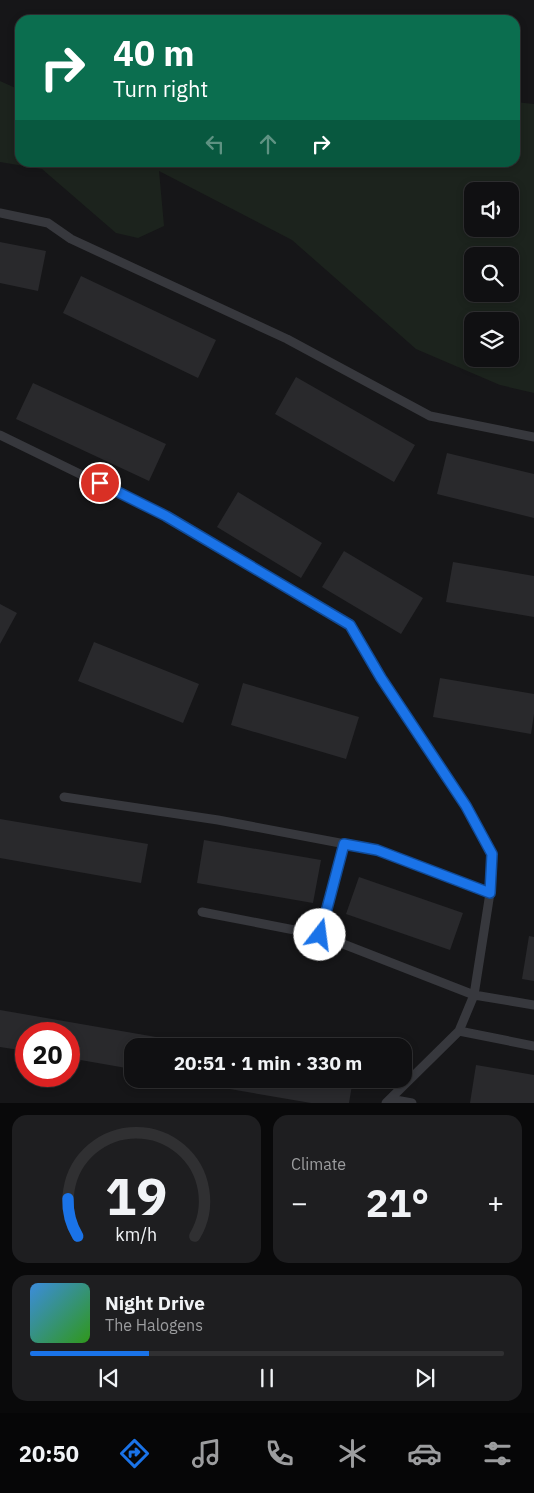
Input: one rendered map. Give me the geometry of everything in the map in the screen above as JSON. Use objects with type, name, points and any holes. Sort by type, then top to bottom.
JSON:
[{"type":"lane","points":[[0,213],[48,223],[71,239],[287,339],[430,416],[534,437]]},
{"type":"lane","points":[[0,435],[166,516],[350,625],[381,678],[466,806],[492,854],[490,893],[474,995],[459,1031],[388,1101]]},
{"type":"lane","points":[[64,797],[218,820],[377,850],[490,893]]},
{"type":"lane","points":[[320,935],[344,844]]},
{"type":"lane","points":[[202,912],[320,935],[474,995],[534,1005]]},
{"type":"lane","points":[[459,1031],[534,1046]]},
{"type":"lane","points":[[388,1101],[412,1103]]},
{"type":"shaded area","points":[[0,81],[15,88],[15,164],[0,162]]},
{"type":"shaded area","points":[[520,103],[534,104],[534,393],[500,385],[416,349],[292,240],[159,171],[164,226],[138,238],[116,233],[42,169],[30,167],[520,167]]},
{"type":"building","points":[[0,242],[46,251],[38,291],[0,283]]},
{"type":"building","points":[[81,276],[216,340],[198,378],[63,313]]},
{"type":"building","points":[[296,377],[415,445],[394,482],[275,414]]},
{"type":"building","points":[[33,383],[166,444],[149,481],[16,419]]},
{"type":"building","points":[[447,453],[534,474],[534,518],[437,494]]},
{"type":"building","points":[[238,492],[322,543],[301,578],[217,527]]},
{"type":"building","points":[[344,551],[423,598],[401,634],[322,587]]},
{"type":"building","points":[[453,562],[534,576],[534,617],[446,602]]},
{"type":"building","points":[[0,604],[17,613],[0,644]]},
{"type":"building","points":[[94,642],[199,684],[183,723],[78,681]]},
{"type":"building","points":[[440,678],[534,694],[531,734],[433,717]]},
{"type":"building","points":[[243,683],[359,717],[346,759],[231,725]]},
{"type":"building","points":[[0,819],[148,844],[141,883],[0,858]]},
{"type":"building","points":[[204,840],[321,860],[313,903],[197,883]]},
{"type":"building","points":[[359,877],[463,913],[450,950],[346,914]]},
{"type":"building","points":[[529,936],[534,937],[534,981],[522,979]]},
{"type":"building","points":[[0,1010],[69,1022],[15,1022],[15,1049],[0,1047]]},
{"type":"building","points":[[80,1024],[156,1037],[124,1038],[124,1068],[80,1060]]},
{"type":"building","points":[[476,1065],[534,1075],[534,1103],[470,1103]]},
{"type":"building","points":[[224,1088],[352,1088],[349,1103],[311,1103]]},
{"type":"route","points":[[100,483],[166,516],[350,625],[381,678],[466,806],[492,854],[490,893],[377,850],[344,844],[320,935]]}]
